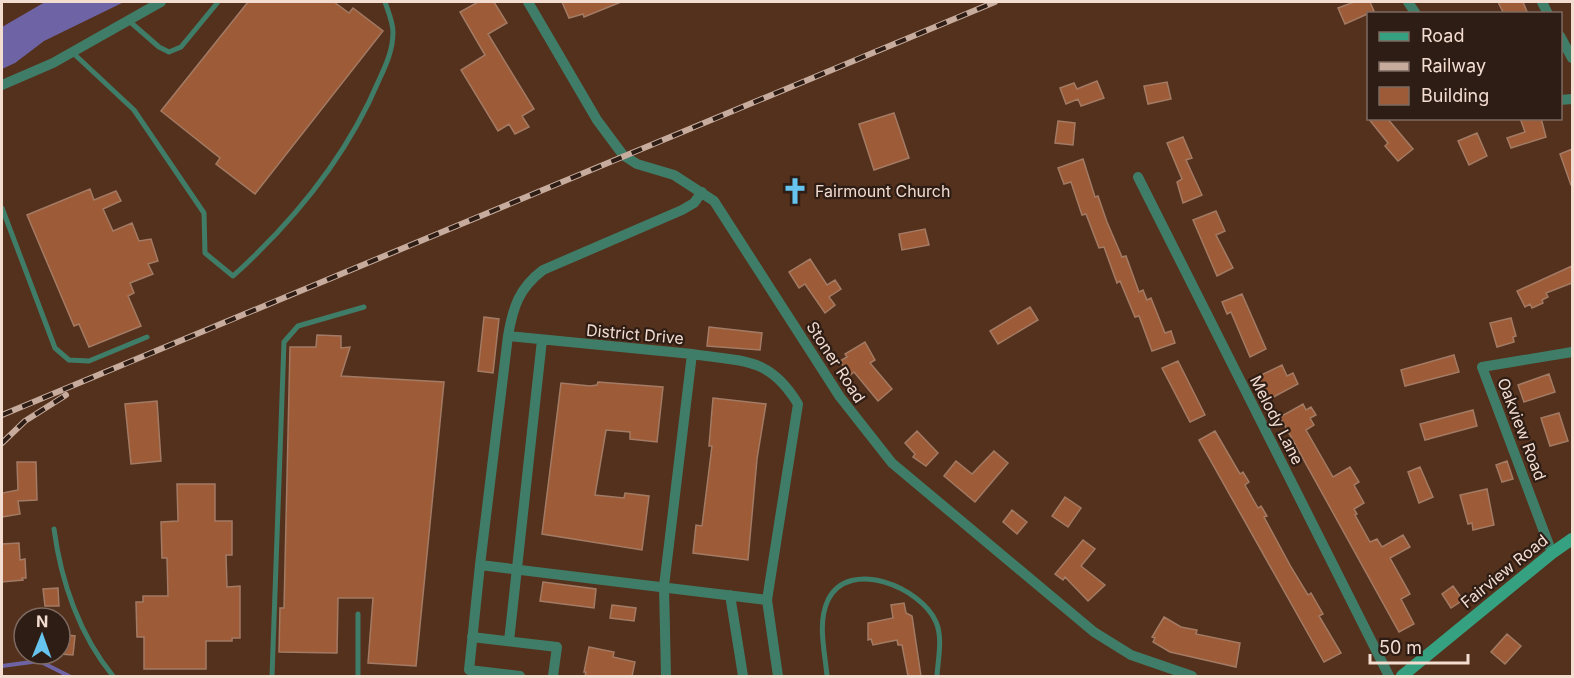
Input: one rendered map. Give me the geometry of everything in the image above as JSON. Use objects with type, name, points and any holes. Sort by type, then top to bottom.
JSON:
[{"type":"main road","name":"Fairview Road","points":[[1402,676],[1552,552],[1572,539]]},
{"type":"street","points":[[2,85],[32,74],[161,2]]},
{"type":"street","name":"Stoner Road","points":[[528,2],[617,150],[630,161],[674,175],[702,192],[720,208],[840,397],[892,463],[1094,632],[1140,659],[1192,676]]},
{"type":"street","points":[[1562,40],[1572,58]]},
{"type":"street","name":"Melody Lane","points":[[1138,177],[1389,676]]},
{"type":"street","points":[[520,676],[469,670],[508,336],[516,299],[532,278],[543,270],[681,210],[694,203],[702,192]]},
{"type":"street","name":"District Drive","points":[[508,336],[692,354],[664,586],[666,676]]},
{"type":"street","points":[[509,641],[542,340]]},
{"type":"street","name":"Oakview Road","points":[[1552,552],[1482,367],[1572,352]]},
{"type":"street","points":[[692,354],[761,364],[784,382],[798,404],[767,600],[778,676]]},
{"type":"street","points":[[480,565],[767,600]]},
{"type":"street","points":[[730,595],[742,676]]},
{"type":"street","points":[[472,637],[557,646],[553,676]]},
{"type":"lane","points":[[128,20],[159,47],[169,52],[181,47],[218,2]]},
{"type":"lane","points":[[72,52],[134,110],[204,213],[205,253],[233,276],[265,247],[318,186],[350,139],[391,53],[393,31],[385,2]]},
{"type":"lane","points":[[2,208],[56,348],[69,360],[89,361],[147,337]]},
{"type":"lane","points":[[272,676],[284,342],[298,326],[364,307]]},
{"type":"lane","points":[[54,529],[57,550],[80,625],[94,654],[113,676]]},
{"type":"lane","points":[[827,676],[823,615],[828,599],[837,586],[850,579],[868,578],[918,599],[929,609],[940,636],[937,676]]},
{"type":"lane","points":[[358,614],[358,676]]},
{"type":"shaded area","points":[[45,2],[124,2],[44,41],[15,63],[2,69],[2,27]]},
{"type":"building","points":[[248,2],[334,2],[349,13],[353,8],[383,31],[255,194],[216,164],[220,158],[161,111]]},
{"type":"building","points":[[478,2],[494,2],[507,23],[488,34],[534,109],[522,116],[529,127],[515,134],[509,124],[498,131],[461,70],[485,55],[460,12]]},
{"type":"building","points":[[562,2],[621,2],[584,17],[583,14],[569,18]]},
{"type":"building","points":[[1354,2],[1370,2],[1374,11],[1367,12],[1367,14],[1345,24],[1338,8]]},
{"type":"building","points":[[1498,2],[1523,2],[1527,12],[1503,12]]},
{"type":"building","points":[[1097,81],[1104,98],[1081,106],[1078,99],[1066,104],[1060,88],[1074,83],[1077,89]]},
{"type":"building","points":[[1167,82],[1171,99],[1148,104],[1144,86]]},
{"type":"building","points":[[894,113],[909,158],[874,170],[859,124]]},
{"type":"building","points":[[1370,120],[1389,120],[1413,149],[1398,161],[1385,146],[1388,143]]},
{"type":"building","points":[[1521,120],[1542,120],[1546,137],[1511,148],[1507,138],[1525,132]]},
{"type":"building","points":[[1058,121],[1075,123],[1073,145],[1055,143]]},
{"type":"building","points":[[1477,133],[1487,156],[1469,165],[1458,141]]},
{"type":"building","points":[[1183,137],[1192,158],[1186,160],[1202,195],[1183,203],[1177,182],[1182,179],[1167,143]]},
{"type":"building","points":[[1572,149],[1572,185],[1571,185],[1560,154]]},
{"type":"building","points":[[1083,159],[1095,197],[1098,196],[1122,257],[1126,256],[1139,292],[1143,290],[1147,300],[1151,298],[1165,333],[1171,331],[1175,343],[1152,351],[1139,316],[1135,317],[1120,281],[1117,283],[1104,247],[1099,248],[1086,214],[1082,215],[1071,182],[1064,184],[1058,168]]},
{"type":"building","points":[[90,189],[94,200],[116,191],[121,201],[103,209],[113,231],[132,223],[139,241],[151,239],[158,261],[148,264],[153,274],[130,283],[134,293],[128,296],[141,326],[89,347],[79,324],[74,326],[27,215]]},
{"type":"building","points":[[1216,211],[1225,231],[1216,235],[1233,268],[1217,276],[1193,220]]},
{"type":"building","points":[[925,229],[929,245],[902,250],[899,234]]},
{"type":"building","points":[[810,259],[827,285],[835,280],[841,289],[829,297],[835,305],[825,313],[805,284],[799,288],[789,272]]},
{"type":"building","points":[[1572,266],[1572,283],[1546,293],[1548,297],[1542,300],[1543,303],[1532,308],[1530,304],[1525,307],[1517,291]]},
{"type":"building","points":[[1242,294],[1266,349],[1250,357],[1231,312],[1227,314],[1222,302]]},
{"type":"building","points":[[1030,307],[1038,320],[998,344],[990,331]]},
{"type":"building","points":[[484,317],[499,319],[493,373],[478,371]]},
{"type":"building","points":[[1511,318],[1516,336],[1513,337],[1514,342],[1497,347],[1490,323]]},
{"type":"building","points":[[709,327],[762,333],[760,350],[707,346]]},
{"type":"building","points":[[317,335],[341,336],[341,348],[350,347],[341,376],[444,382],[416,666],[368,663],[373,598],[338,598],[337,653],[279,652],[280,608],[284,608],[290,347],[316,347]]},
{"type":"building","points":[[865,342],[875,360],[870,363],[892,389],[878,401],[854,372],[849,376],[840,361],[847,357],[845,354]]},
{"type":"building","points":[[1454,355],[1459,372],[1405,386],[1401,370]]},
{"type":"building","points":[[1178,361],[1205,415],[1190,422],[1162,368]]},
{"type":"building","points":[[1282,365],[1287,376],[1293,373],[1298,384],[1268,400],[1255,378]]},
{"type":"building","points":[[1549,374],[1555,392],[1524,402],[1518,385]]},
{"type":"building","points":[[598,382],[663,387],[657,442],[630,439],[630,432],[606,430],[595,495],[624,498],[625,493],[649,496],[642,550],[542,534],[561,383],[590,386],[597,385]]},
{"type":"building","points":[[713,398],[766,404],[757,459],[748,560],[693,553],[696,525],[702,526],[712,446],[709,446]]},
{"type":"building","points":[[157,401],[161,461],[131,464],[125,404]]},
{"type":"building","points":[[1303,404],[1306,410],[1311,407],[1316,415],[1310,418],[1314,425],[1306,430],[1333,477],[1350,467],[1359,482],[1354,485],[1364,503],[1354,509],[1357,514],[1355,515],[1370,542],[1377,539],[1382,547],[1403,535],[1410,547],[1390,558],[1410,594],[1401,599],[1414,624],[1399,632],[1280,417]]},
{"type":"building","points":[[1473,410],[1477,426],[1425,440],[1420,424]]},
{"type":"building","points":[[1559,413],[1568,441],[1550,446],[1541,418]]},
{"type":"building","points":[[917,431],[938,453],[926,466],[913,457],[915,454],[905,443]]},
{"type":"building","points":[[1215,431],[1240,474],[1243,472],[1249,482],[1245,485],[1258,508],[1261,506],[1267,516],[1264,517],[1291,567],[1308,595],[1311,593],[1323,614],[1319,616],[1341,653],[1324,662],[1199,440]]},
{"type":"building","points":[[994,451],[1008,463],[975,502],[944,476],[956,461],[972,474]]},
{"type":"building","points":[[1507,461],[1513,479],[1502,482],[1496,465]]},
{"type":"building","points":[[17,462],[36,462],[37,500],[18,501],[20,514],[2,517],[2,493],[18,490]]},
{"type":"building","points":[[1420,467],[1433,497],[1419,503],[1408,472]]},
{"type":"building","points":[[177,484],[215,484],[215,521],[232,521],[232,555],[226,555],[227,587],[240,586],[240,638],[232,638],[232,641],[206,641],[206,669],[144,669],[144,637],[137,637],[136,602],[143,602],[143,596],[168,596],[167,558],[162,558],[161,522],[178,521]]},
{"type":"building","points":[[1487,489],[1494,525],[1473,530],[1472,523],[1468,524],[1460,495]]},
{"type":"building","points":[[1065,497],[1081,508],[1068,527],[1052,516]]},
{"type":"building","points":[[1012,510],[1027,522],[1017,534],[1003,522]]},
{"type":"building","points":[[1083,540],[1095,549],[1081,566],[1105,585],[1088,601],[1065,577],[1063,580],[1055,574]]},
{"type":"building","points":[[19,543],[20,560],[25,559],[26,578],[2,582],[2,544]]},
{"type":"building","points":[[543,582],[596,589],[594,608],[540,601]]},
{"type":"building","points":[[1453,586],[1463,600],[1451,608],[1442,594]]},
{"type":"building","points":[[58,588],[59,606],[45,606],[43,589]]},
{"type":"building","points":[[904,603],[906,613],[912,616],[921,676],[908,676],[902,645],[898,645],[897,640],[873,645],[871,639],[868,640],[868,623],[893,618],[891,605]]},
{"type":"building","points":[[612,605],[636,608],[634,621],[610,618]]},
{"type":"building","points":[[1164,617],[1181,627],[1197,630],[1196,634],[1240,643],[1236,667],[1170,652],[1153,642],[1155,638],[1152,637]]},
{"type":"building","points":[[1507,634],[1521,646],[1505,664],[1491,652]]},
{"type":"building","points":[[72,636],[75,636],[72,655]]},
{"type":"building","points":[[589,647],[614,652],[613,657],[635,662],[632,676],[585,676]]},
{"type":"waterway","points":[[2,666],[39,661],[69,676]]},
{"type":"railway","points":[[2,415],[995,2]]},
{"type":"railway","points":[[2,443],[25,421],[66,395]]},
{"type":"place","name":"Fairmount Church","points":[[795,191]]}]
